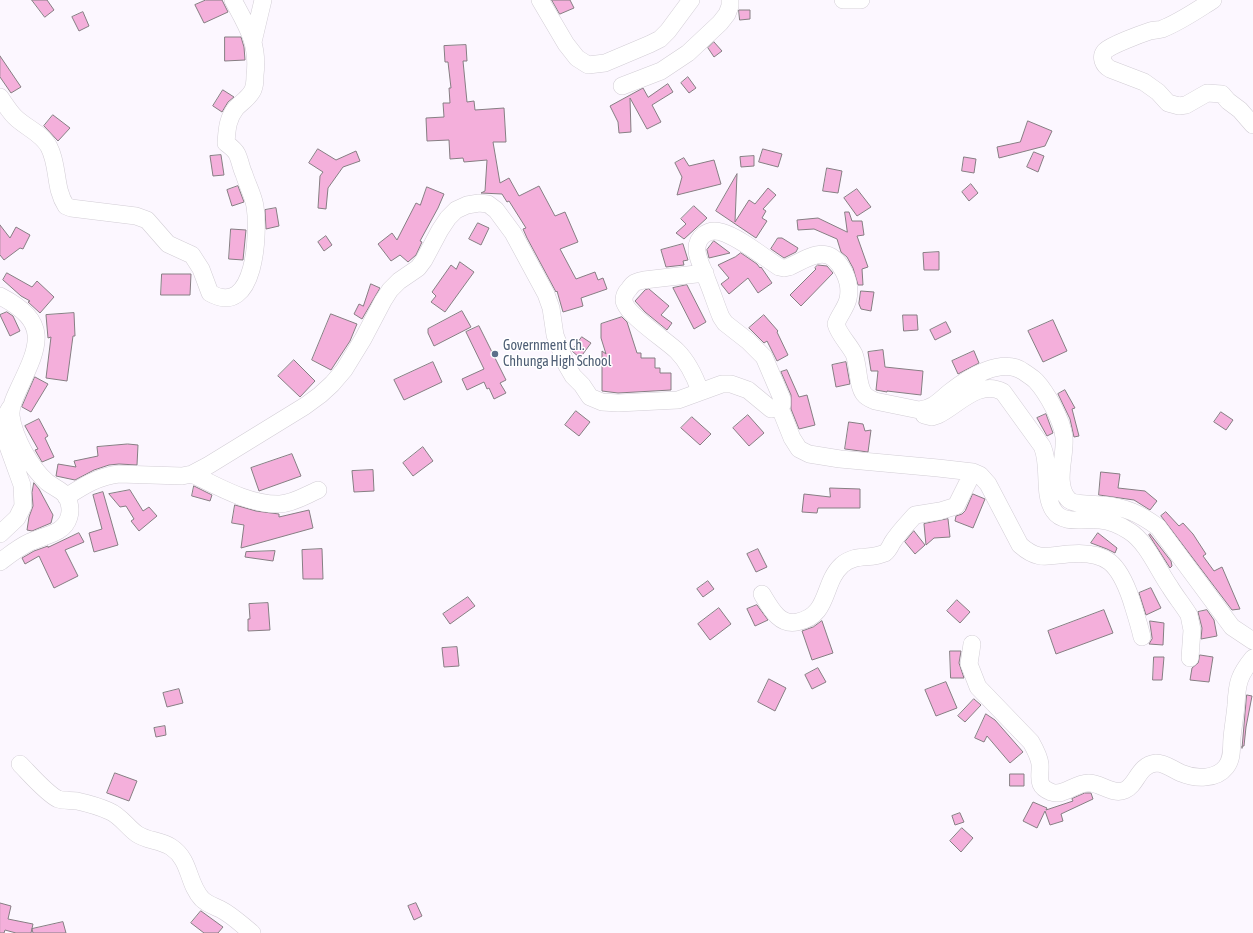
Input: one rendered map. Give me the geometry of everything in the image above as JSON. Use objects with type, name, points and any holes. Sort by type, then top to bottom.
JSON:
[{"type":"street","points":[[0,97],[15,117],[44,139],[49,147],[53,156],[59,193],[66,206],[71,208],[136,216],[147,220],[168,244],[192,255],[201,269],[210,293],[218,297],[226,297],[237,294],[244,288],[251,272],[255,250],[256,227],[254,205],[236,152],[226,143],[229,118],[235,109],[252,93],[254,87],[256,56],[250,31],[233,0]]},
{"type":"street","points":[[253,42],[263,0]]},
{"type":"street","points":[[540,0],[566,44],[577,58],[588,65],[605,63],[660,39],[668,31],[691,0]]},
{"type":"street","points":[[622,86],[661,71],[688,53],[720,23],[727,14],[730,6],[730,0]]},
{"type":"street","points":[[843,0],[861,0]]},
{"type":"street","points":[[1213,0],[1195,12],[1161,29],[1150,31],[1110,47],[1104,52],[1102,60],[1110,69],[1144,82],[1158,92],[1168,103],[1179,106],[1207,93],[1222,94],[1228,101],[1240,110],[1253,125]]},
{"type":"street","points":[[66,497],[88,484],[109,475],[182,476],[192,474],[305,406],[332,384],[344,370],[390,290],[399,281],[418,268],[448,218],[456,210],[467,204],[488,204],[496,210],[513,233],[546,294],[551,308],[555,335],[566,364],[573,376],[590,397],[602,402],[618,403],[678,400],[722,384],[731,384],[748,390],[771,409],[780,408]]},
{"type":"street","points":[[1142,637],[1139,620],[1125,581],[1115,566],[1096,555],[1081,553],[1049,557],[1036,556],[1027,552],[1020,545],[988,484],[980,475],[973,472],[824,457],[809,454],[799,449],[792,438],[780,408],[782,405],[782,399],[767,362],[760,351],[725,323],[721,317],[698,257],[698,242],[701,237],[707,232],[719,232],[734,238],[779,267],[784,268],[790,267],[818,254],[825,254],[833,257],[846,276],[849,289],[848,301],[836,324],[837,329],[854,354],[864,394],[868,398],[875,401],[913,409],[927,409],[957,386],[994,367],[1005,366],[1018,368],[1035,380],[1044,392],[1061,422],[1064,437],[1061,484],[1064,494],[1069,501],[1074,503],[1125,508],[1142,516],[1158,527],[1232,627],[1253,641]]},
{"type":"street","points":[[700,391],[694,375],[678,352],[651,331],[627,308],[624,300],[626,293],[635,282],[705,273]]},
{"type":"street","points":[[0,296],[25,312],[33,323],[37,335],[36,348],[30,366],[4,419],[2,430],[22,485],[23,506],[17,518],[0,534]]},
{"type":"street","points":[[913,409],[926,416],[932,417],[944,412],[976,392],[989,388],[994,388],[1003,392],[1042,446],[1047,462],[1047,482],[1054,511],[1062,518],[1108,521],[1123,527],[1137,537],[1189,615],[1192,630],[1190,658]]},
{"type":"street","points":[[0,562],[30,542],[61,530],[67,523],[70,515],[70,506],[66,497],[38,472],[24,451],[11,416],[12,404]]},
{"type":"street","points":[[762,594],[772,610],[786,622],[796,622],[812,616],[821,606],[833,576],[840,566],[850,559],[873,557],[887,552],[893,542],[915,515],[940,511],[956,506],[973,472]]},
{"type":"street","points":[[192,474],[243,496],[262,502],[281,504],[296,500],[318,490]]},
{"type":"street","points":[[972,644],[969,664],[978,687],[1032,742],[1040,765],[1039,779],[1043,788],[1056,794],[1087,783],[1096,783],[1116,791],[1126,790],[1131,786],[1140,772],[1148,766],[1156,763],[1165,764],[1182,774],[1196,777],[1206,777],[1217,774],[1226,767],[1232,756],[1231,740],[1236,705],[1236,692],[1240,677],[1253,658]]},
{"type":"street","points":[[20,764],[35,780],[59,799],[78,801],[109,811],[119,817],[136,834],[164,843],[173,849],[184,862],[192,882],[202,899],[236,919],[252,933]]},
{"type":"building","points":[[32,0],[47,0],[54,10],[45,17]]},
{"type":"building","points":[[206,0],[222,0],[228,12],[204,23],[195,5]]},
{"type":"building","points":[[552,0],[570,0],[574,8],[560,14]]},
{"type":"building","points":[[739,10],[750,10],[750,19],[740,20]]},
{"type":"building","points":[[83,12],[89,26],[79,31],[72,17]]},
{"type":"building","points":[[225,37],[241,37],[244,47],[245,60],[225,61]]},
{"type":"building","points":[[714,42],[722,51],[714,57],[708,48]]},
{"type":"building","points":[[466,45],[467,61],[463,61],[467,102],[474,101],[475,110],[504,108],[506,142],[493,142],[500,183],[509,178],[519,196],[539,186],[555,216],[565,212],[578,242],[560,249],[576,279],[595,272],[598,280],[603,278],[607,289],[581,298],[583,306],[563,312],[557,291],[556,292],[527,238],[523,229],[526,228],[509,201],[507,202],[502,194],[481,193],[485,191],[487,160],[464,162],[463,158],[450,159],[449,140],[427,141],[426,118],[444,117],[443,103],[450,103],[449,88],[451,88],[448,62],[445,62],[444,46]]},
{"type":"building","points":[[0,56],[21,87],[11,93],[0,77]]},
{"type":"building","points":[[688,77],[696,88],[689,93],[681,83]]},
{"type":"building","points":[[668,84],[673,92],[652,105],[661,122],[647,129],[630,98],[631,132],[619,133],[618,122],[610,106],[643,88],[648,97]]},
{"type":"building","points":[[223,90],[234,97],[228,102],[222,112],[213,106]]},
{"type":"building","points":[[53,115],[70,128],[58,141],[44,126]]},
{"type":"building","points":[[1028,121],[1052,131],[1045,146],[999,158],[997,147],[1020,142]]},
{"type":"building","points":[[318,149],[336,160],[356,151],[360,161],[343,167],[328,188],[326,209],[318,208],[320,176],[323,172],[309,163]]},
{"type":"building","points":[[763,149],[782,154],[778,167],[759,162]]},
{"type":"building","points":[[1034,152],[1044,156],[1038,172],[1027,167]]},
{"type":"building","points":[[221,155],[224,175],[213,176],[210,156]]},
{"type":"building","points":[[754,156],[754,166],[741,167],[740,157]]},
{"type":"building","points":[[964,157],[976,159],[974,173],[962,171]]},
{"type":"building","points":[[684,158],[689,166],[714,160],[721,184],[677,195],[682,177],[675,163]]},
{"type":"building","points":[[827,168],[842,171],[838,193],[823,191]]},
{"type":"building","points":[[737,174],[735,222],[749,200],[755,204],[768,188],[776,195],[763,209],[766,211],[762,218],[767,221],[756,238],[716,211]]},
{"type":"building","points":[[971,184],[978,193],[969,201],[962,192]]},
{"type":"building","points":[[238,186],[244,202],[232,206],[227,190]]},
{"type":"building","points":[[427,187],[444,194],[420,241],[422,242],[416,255],[408,262],[400,255],[391,261],[378,244],[392,233],[397,240],[416,203],[420,205]]},
{"type":"building","points":[[857,189],[871,207],[857,216],[844,198]]},
{"type":"building","points":[[694,206],[707,218],[684,239],[676,233],[686,224],[681,219]]},
{"type":"building","points":[[276,208],[279,226],[266,229],[265,210]]},
{"type":"building","points":[[845,212],[849,212],[852,221],[862,221],[864,235],[857,236],[868,267],[862,269],[863,285],[858,285],[853,268],[847,257],[841,252],[837,239],[814,229],[798,230],[797,220],[818,218],[847,232]]},
{"type":"building","points":[[478,223],[489,228],[481,245],[469,239]]},
{"type":"building","points":[[0,225],[10,238],[16,227],[30,235],[23,249],[20,248],[4,260],[0,255]]},
{"type":"building","points":[[231,229],[246,230],[243,260],[229,259]]},
{"type":"building","points":[[326,236],[332,245],[324,251],[318,242]]},
{"type":"building","points":[[778,238],[782,238],[798,248],[796,252],[784,258],[771,249]]},
{"type":"building","points":[[714,241],[730,253],[709,258],[707,250]]},
{"type":"building","points":[[683,244],[688,260],[683,261],[684,265],[666,267],[661,250]]},
{"type":"building","points":[[939,252],[939,270],[924,270],[923,253]]},
{"type":"building","points":[[741,253],[757,264],[760,268],[761,267],[772,283],[758,293],[748,278],[729,294],[721,284],[729,278],[718,265]]},
{"type":"building","points":[[460,262],[474,272],[445,312],[431,302],[436,296],[432,292],[451,265],[456,269]]},
{"type":"building","points":[[818,265],[827,266],[833,273],[801,306],[790,295],[816,269],[815,268]]},
{"type":"building","points":[[7,273],[32,287],[37,281],[54,297],[40,313],[28,302],[30,301],[21,296],[3,280]]},
{"type":"building","points":[[162,274],[191,274],[190,295],[161,295]]},
{"type":"building","points":[[371,284],[380,288],[362,319],[354,314],[359,304],[363,306]]},
{"type":"building","points":[[687,285],[706,322],[694,329],[673,288]]},
{"type":"building","points":[[649,289],[669,306],[661,315],[672,323],[667,330],[645,312],[635,301],[645,290]]},
{"type":"building","points":[[861,291],[874,292],[871,311],[861,309],[859,304]]},
{"type":"building","points":[[462,311],[471,327],[434,346],[428,333],[428,329]]},
{"type":"building","points":[[7,312],[13,316],[20,331],[10,336],[0,315]]},
{"type":"building","points":[[74,313],[75,336],[73,336],[67,381],[46,378],[51,337],[48,338],[46,315]]},
{"type":"building","points":[[331,314],[357,324],[350,341],[331,370],[312,360]]},
{"type":"building","points":[[764,315],[778,331],[777,332],[788,355],[777,361],[767,341],[764,343],[749,328]]},
{"type":"building","points":[[903,315],[917,315],[918,330],[904,331]]},
{"type":"building","points":[[622,317],[627,322],[637,353],[641,353],[641,358],[655,358],[655,368],[660,368],[660,373],[671,373],[671,390],[618,393],[602,391],[602,351],[606,354],[601,338],[601,324]]},
{"type":"building","points":[[1053,320],[1067,351],[1043,362],[1028,331]]},
{"type":"building","points":[[946,322],[951,332],[935,340],[930,330]]},
{"type":"building","points":[[479,326],[506,380],[500,383],[506,393],[494,399],[489,388],[487,389],[484,382],[467,390],[462,379],[484,369],[466,332]]},
{"type":"building","points":[[582,337],[591,343],[580,358],[572,351]]},
{"type":"building","points":[[883,350],[885,367],[923,371],[921,395],[876,390],[878,371],[871,371],[868,352]]},
{"type":"building","points":[[974,351],[979,363],[958,374],[952,361]]},
{"type":"building","points":[[294,360],[315,381],[300,397],[278,376]]},
{"type":"building","points":[[433,362],[442,382],[404,400],[394,380]]},
{"type":"building","points":[[846,362],[850,384],[836,387],[832,365]]},
{"type":"building","points":[[787,370],[799,397],[807,395],[815,425],[799,429],[791,409],[791,395],[781,372]]},
{"type":"building","points":[[35,377],[48,384],[31,412],[22,407]]},
{"type":"building","points":[[1065,390],[1075,408],[1072,409],[1079,436],[1074,437],[1070,419],[1058,394]]},
{"type":"building","points":[[576,411],[590,422],[579,436],[565,425]]},
{"type":"building","points":[[1221,412],[1233,420],[1226,430],[1214,422]]},
{"type":"building","points":[[1046,414],[1053,433],[1047,436],[1037,418]]},
{"type":"building","points":[[748,415],[764,433],[749,446],[733,428]]},
{"type":"building","points":[[692,417],[711,434],[700,445],[681,428]]},
{"type":"building","points":[[39,419],[48,436],[45,438],[54,457],[42,462],[35,450],[38,449],[25,426]]},
{"type":"building","points":[[849,422],[863,424],[865,431],[871,430],[868,452],[845,449]]},
{"type":"building","points":[[128,444],[138,445],[137,465],[109,465],[94,470],[75,480],[56,476],[58,464],[76,467],[74,461],[98,456],[97,447]]},
{"type":"building","points":[[423,447],[433,461],[413,476],[403,463]]},
{"type":"building","points":[[292,454],[301,476],[259,491],[251,468]]},
{"type":"building","points":[[373,470],[374,491],[354,492],[352,471]]},
{"type":"building","points":[[1101,472],[1120,474],[1118,488],[1145,491],[1157,501],[1150,510],[1134,500],[1099,495]]},
{"type":"building","points":[[34,483],[39,489],[53,515],[51,523],[32,531],[27,530],[29,517],[33,506],[32,493]]},
{"type":"building","points":[[194,486],[212,495],[210,501],[192,496]]},
{"type":"building","points":[[830,488],[860,489],[860,508],[818,508],[817,513],[802,512],[804,494],[830,497]]},
{"type":"building","points":[[130,490],[143,511],[149,507],[157,516],[139,531],[131,521],[134,519],[126,506],[120,507],[109,494]]},
{"type":"building","points":[[103,492],[118,545],[94,552],[89,533],[102,529],[93,495]]},
{"type":"building","points":[[973,494],[985,499],[973,528],[955,521],[956,516],[965,511]]},
{"type":"building","points":[[235,505],[256,511],[279,514],[279,517],[309,510],[313,528],[241,548],[244,525],[232,523]]},
{"type":"building","points":[[1166,512],[1179,526],[1183,523],[1193,534],[1206,554],[1203,556],[1214,571],[1222,567],[1240,609],[1232,610],[1161,516]]},
{"type":"building","points":[[948,519],[950,537],[934,538],[926,545],[924,524]]},
{"type":"building","points":[[914,531],[925,545],[915,554],[905,542]]},
{"type":"building","points":[[79,533],[84,542],[65,550],[78,576],[54,588],[39,556],[25,564],[22,558],[34,551],[48,547]]},
{"type":"building","points":[[1098,533],[1117,548],[1115,553],[1091,543]]},
{"type":"building","points":[[1150,534],[1171,561],[1172,566],[1170,568],[1149,535]]},
{"type":"building","points":[[322,549],[323,579],[303,579],[302,550]]},
{"type":"building","points":[[758,549],[767,567],[756,572],[747,554]]},
{"type":"building","points":[[275,551],[273,561],[245,557],[246,552]]},
{"type":"building","points":[[708,581],[714,589],[703,597],[697,589]]},
{"type":"building","points":[[1151,588],[1161,608],[1146,615],[1139,593]]},
{"type":"building","points":[[468,597],[475,606],[450,624],[443,614]]},
{"type":"building","points":[[957,600],[970,612],[960,623],[947,611]]},
{"type":"building","points":[[268,603],[270,630],[248,631],[248,619],[250,619],[249,604]]},
{"type":"building","points":[[757,605],[768,620],[755,626],[747,609]]},
{"type":"building","points":[[719,608],[731,624],[710,640],[698,624]]},
{"type":"building","points":[[1104,610],[1113,633],[1056,654],[1048,631]]},
{"type":"building","points":[[1207,610],[1214,620],[1217,636],[1201,639],[1202,628],[1198,612]]},
{"type":"building","points":[[822,621],[833,653],[812,660],[802,631],[813,627]]},
{"type":"building","points":[[1150,621],[1164,623],[1163,645],[1149,644],[1152,639]]},
{"type":"building","points":[[457,647],[459,666],[444,667],[442,648]]},
{"type":"building","points":[[950,651],[961,651],[959,663],[964,678],[951,678]]},
{"type":"building","points":[[1200,655],[1213,657],[1209,682],[1190,680],[1192,668],[1198,663]]},
{"type":"building","points":[[1154,657],[1164,657],[1162,680],[1153,680]]},
{"type":"building","points":[[818,668],[826,682],[812,689],[805,675]]},
{"type":"building","points":[[769,679],[786,688],[775,711],[758,702]]},
{"type":"building","points":[[946,682],[957,708],[936,716],[925,690]]},
{"type":"building","points":[[179,689],[183,703],[167,707],[163,693]]},
{"type":"building","points":[[1247,695],[1252,696],[1244,746],[1242,746]]},
{"type":"building","points":[[974,699],[981,705],[965,722],[958,716]]},
{"type":"building","points":[[986,714],[995,720],[1023,752],[1010,763],[987,736],[984,742],[975,738]]},
{"type":"building","points":[[165,726],[166,735],[156,737],[154,728]]},
{"type":"building","points":[[115,773],[137,781],[129,801],[107,793]]},
{"type":"building","points":[[1010,774],[1024,774],[1024,786],[1010,786]]},
{"type":"building","points":[[1085,793],[1091,793],[1093,799],[1061,814],[1063,821],[1050,825],[1045,811],[1037,828],[1023,821],[1033,802],[1047,808],[1046,810],[1073,801],[1072,799]]},
{"type":"building","points":[[960,813],[964,822],[955,825],[952,816]]},
{"type":"building","points":[[962,828],[973,838],[961,852],[950,841]]},
{"type":"building","points":[[0,903],[11,906],[8,919],[33,924],[31,933],[16,933],[5,930],[4,933],[0,933]]},
{"type":"building","points":[[416,903],[422,916],[414,920],[408,906]]},
{"type":"building","points":[[201,911],[223,927],[218,933],[204,933],[191,923]]},
{"type":"building","points":[[63,922],[66,933],[33,933],[32,929]]},
{"type":"place","name":"Government Ch. Chhunga High School","points":[[495,354]]}]
